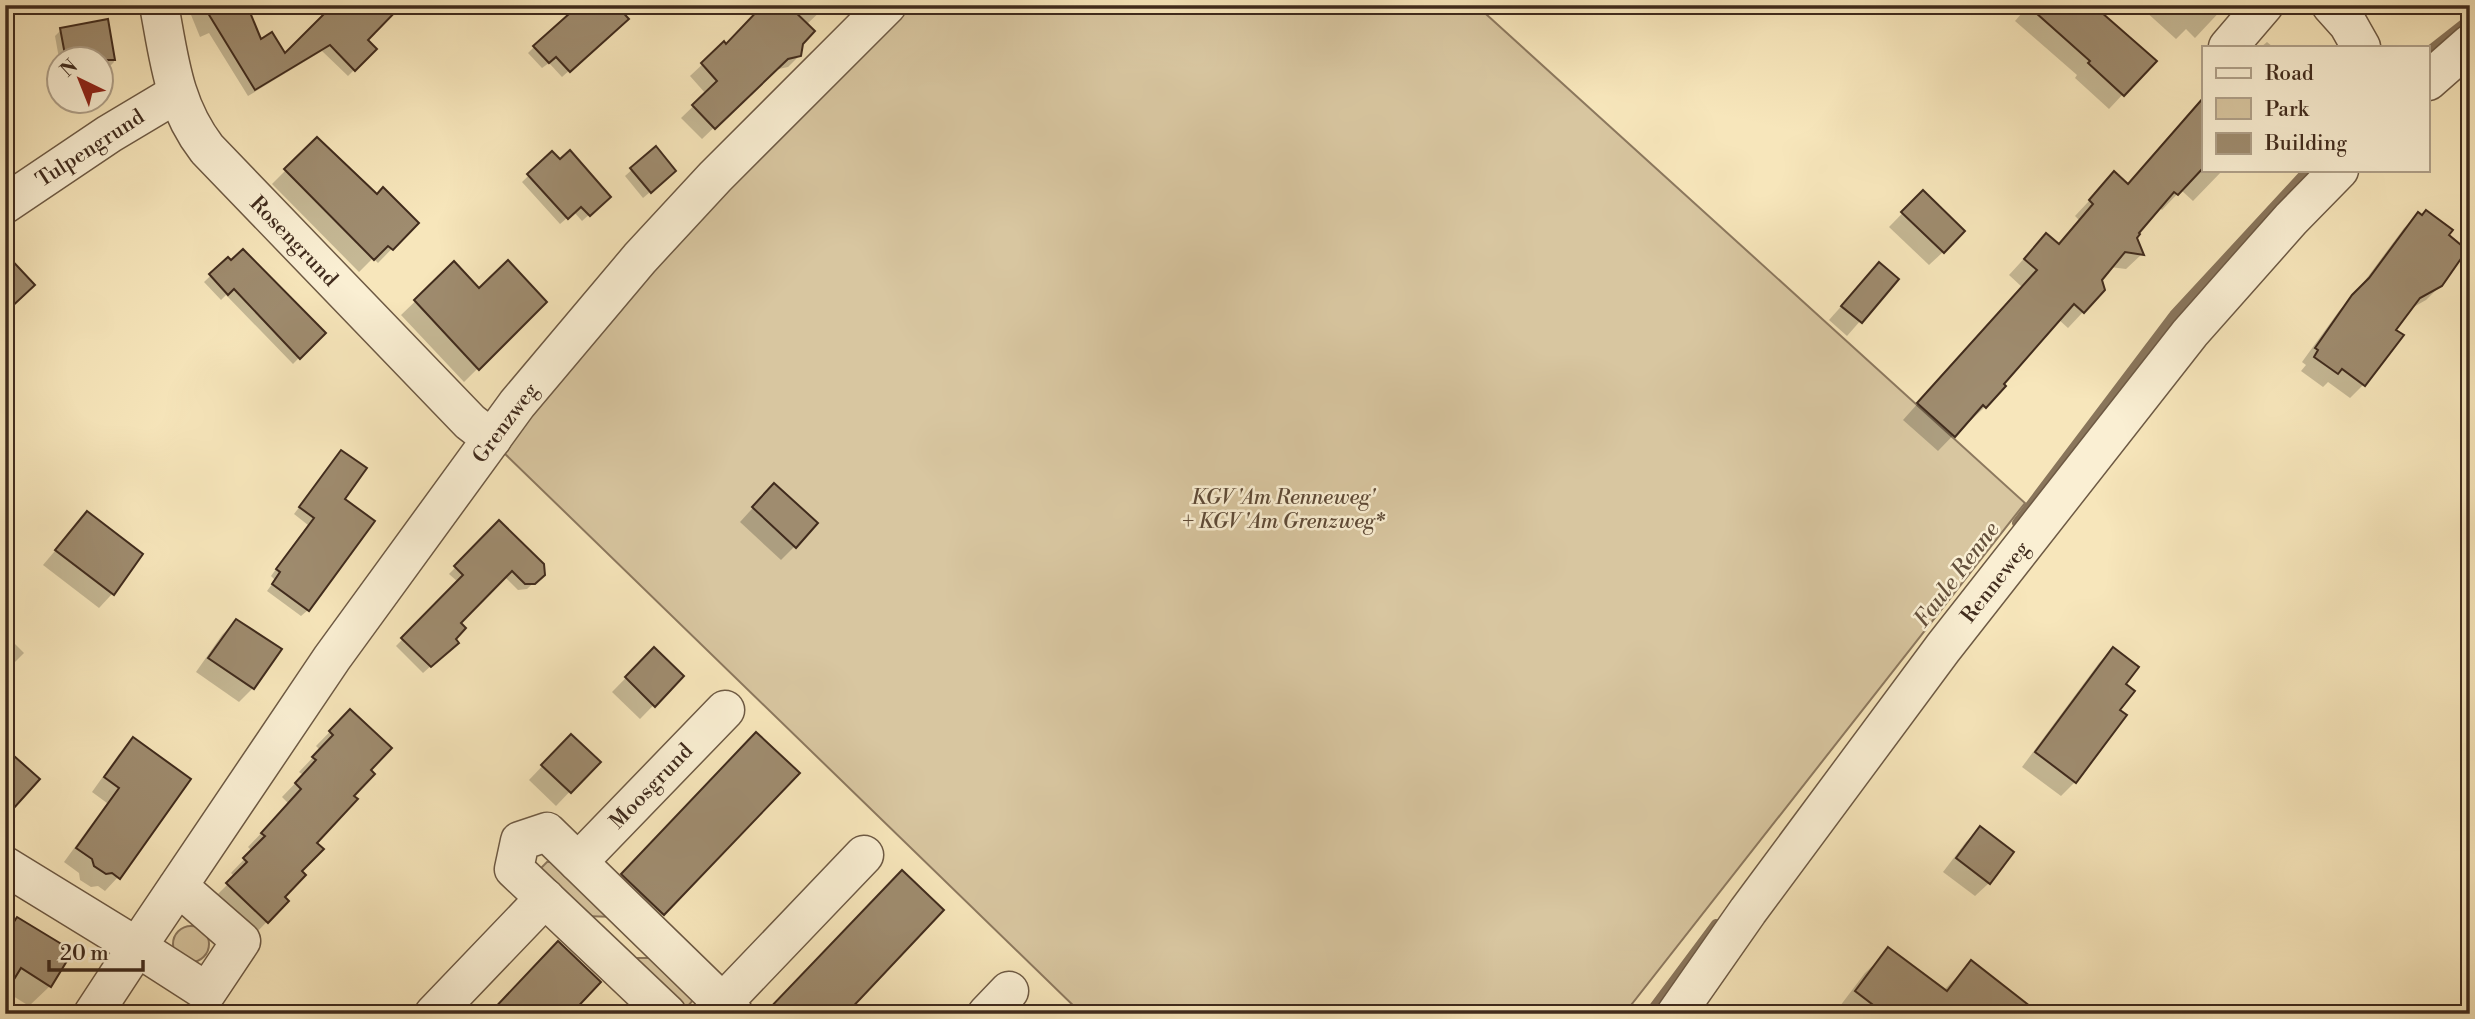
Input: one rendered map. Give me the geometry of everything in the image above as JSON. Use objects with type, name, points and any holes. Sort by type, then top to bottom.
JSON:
[{"type":"street","name":"Rosengrund","points":[[159,5],[176,94],[189,124],[217,162],[470,422],[492,439]]},
{"type":"street","name":"Grenzweg","points":[[93,1014],[332,658],[517,404],[640,258],[762,128],[887,5]]},
{"type":"street","points":[[2229,46],[2264,5]]},
{"type":"street","points":[[2331,5],[2348,24],[2360,46]]},
{"type":"street","points":[[2430,79],[2470,44]]},
{"type":"street","name":"Tulpengrund","points":[[5,204],[108,134],[176,94]]},
{"type":"street","name":"Renneweg","points":[[1676,1014],[1748,911],[1943,648],[2190,333],[2291,219],[2337,172]]},
{"type":"street","name":"Moosgrund","points":[[578,862],[725,710]]},
{"type":"street","points":[[667,1014],[514,869],[520,841],[547,832],[723,1010],[864,855]]},
{"type":"street","points":[[5,866],[207,992],[241,941],[178,886]]},
{"type":"street","points":[[434,1014],[544,898]]},
{"type":"green space","name":"KGV 'Am Renneweg' + KGV 'Am Grenzweg*","points":[[909,5],[1476,5],[2025,503],[1624,1014],[1082,1014],[501,450],[650,268],[817,91]]},
{"type":"green space","points":[[547,862],[556,862],[616,917],[583,916],[542,877],[541,868]]},
{"type":"green space","points":[[191,926],[204,931],[209,944],[204,957],[191,962],[178,957],[173,944],[178,931]]},
{"type":"green space","points":[[627,958],[662,958],[695,998],[687,1007],[676,1006]]},
{"type":"building","points":[[203,5],[247,5],[261,39],[272,32],[285,53],[333,5],[402,5],[368,40],[377,49],[355,71],[330,45],[255,90]]},
{"type":"building","points":[[579,5],[616,5],[629,19],[570,72],[556,57],[549,63],[533,46]]},
{"type":"building","points":[[763,5],[788,5],[815,31],[803,44],[801,56],[788,59],[715,129],[692,105],[717,81],[701,63],[724,41],[726,44]]},
{"type":"building","points":[[2027,5],[2093,5],[2157,61],[2124,96],[2088,63],[2090,61]]},
{"type":"building","points":[[108,19],[113,46],[63,46],[60,28]]},
{"type":"building","points":[[2202,99],[2202,169],[2178,195],[2174,192],[2139,233],[2137,238],[2144,255],[2125,252],[2102,280],[2105,290],[2084,313],[2074,304],[2004,384],[2006,386],[1986,408],[1983,405],[1955,437],[1917,403],[2037,270],[2024,259],[2046,233],[2059,244],[2093,204],[2089,200],[2114,171],[2128,184]]},
{"type":"building","points":[[317,137],[377,194],[383,187],[419,223],[393,250],[388,246],[374,260],[284,169]]},
{"type":"building","points":[[656,146],[676,171],[651,193],[630,168]]},
{"type":"building","points":[[570,150],[611,197],[590,216],[581,207],[568,219],[527,174],[552,151],[560,159]]},
{"type":"building","points":[[1923,190],[1965,231],[1944,253],[1901,212]]},
{"type":"building","points":[[2426,210],[2453,230],[2449,235],[2467,250],[2442,286],[2420,298],[2396,330],[2404,335],[2365,386],[2342,369],[2338,374],[2314,357],[2318,350],[2315,348],[2352,295],[2369,278],[2418,212],[2422,215]]},
{"type":"building","points":[[243,249],[326,333],[300,359],[234,289],[228,295],[209,274],[228,257],[231,260]]},
{"type":"building","points":[[5,253],[35,285],[5,313]]},
{"type":"building","points":[[508,260],[547,302],[479,370],[414,300],[454,261],[479,288]]},
{"type":"building","points":[[1879,262],[1899,279],[1862,323],[1841,306]]},
{"type":"building","points":[[341,450],[367,468],[345,499],[375,521],[309,611],[272,584],[280,572],[276,569],[314,518],[299,507]]},
{"type":"building","points":[[774,483],[818,523],[796,548],[752,507]]},
{"type":"building","points":[[87,511],[143,554],[114,595],[55,550]]},
{"type":"building","points":[[499,520],[544,564],[545,575],[535,584],[525,584],[512,571],[461,623],[466,628],[456,639],[459,643],[431,667],[401,638],[463,575],[454,566]]},
{"type":"building","points":[[236,619],[282,649],[254,689],[208,658]]},
{"type":"building","points":[[654,647],[684,676],[655,707],[625,677]]},
{"type":"building","points":[[2113,647],[2139,667],[2126,684],[2135,691],[2120,710],[2127,715],[2076,783],[2035,752]]},
{"type":"building","points":[[350,709],[392,748],[371,770],[375,774],[354,796],[358,799],[317,843],[324,849],[302,871],[306,875],[285,897],[289,901],[268,923],[226,883],[247,862],[243,858],[265,836],[261,833],[301,789],[295,783],[316,760],[312,757],[333,735],[329,731]]},
{"type":"building","points":[[756,732],[800,773],[664,915],[621,874]]},
{"type":"building","points":[[571,734],[601,762],[571,793],[541,765]]},
{"type":"building","points":[[133,737],[191,779],[120,879],[94,866],[92,859],[76,848],[119,788],[104,777]]},
{"type":"building","points":[[5,748],[40,779],[5,818]]},
{"type":"building","points":[[1980,826],[2014,852],[1990,884],[1956,858]]},
{"type":"building","points":[[902,870],[944,910],[846,1014],[764,1014]]},
{"type":"building","points":[[17,917],[73,951],[51,987],[21,968],[5,994],[5,936]]},
{"type":"building","points":[[558,941],[601,982],[571,1014],[489,1014]]},
{"type":"building","points":[[1888,947],[1947,991],[1971,960],[2040,1014],[1885,1014],[1855,991]]},
{"type":"waterway","name":"Faule Renne","points":[[2430,50],[2470,19]]},
{"type":"waterway","name":"Faule Renne","points":[[2017,523],[2174,315],[2306,172]]},
{"type":"waterway","name":"Faule Renne","points":[[1649,1014],[1716,924]]}]
